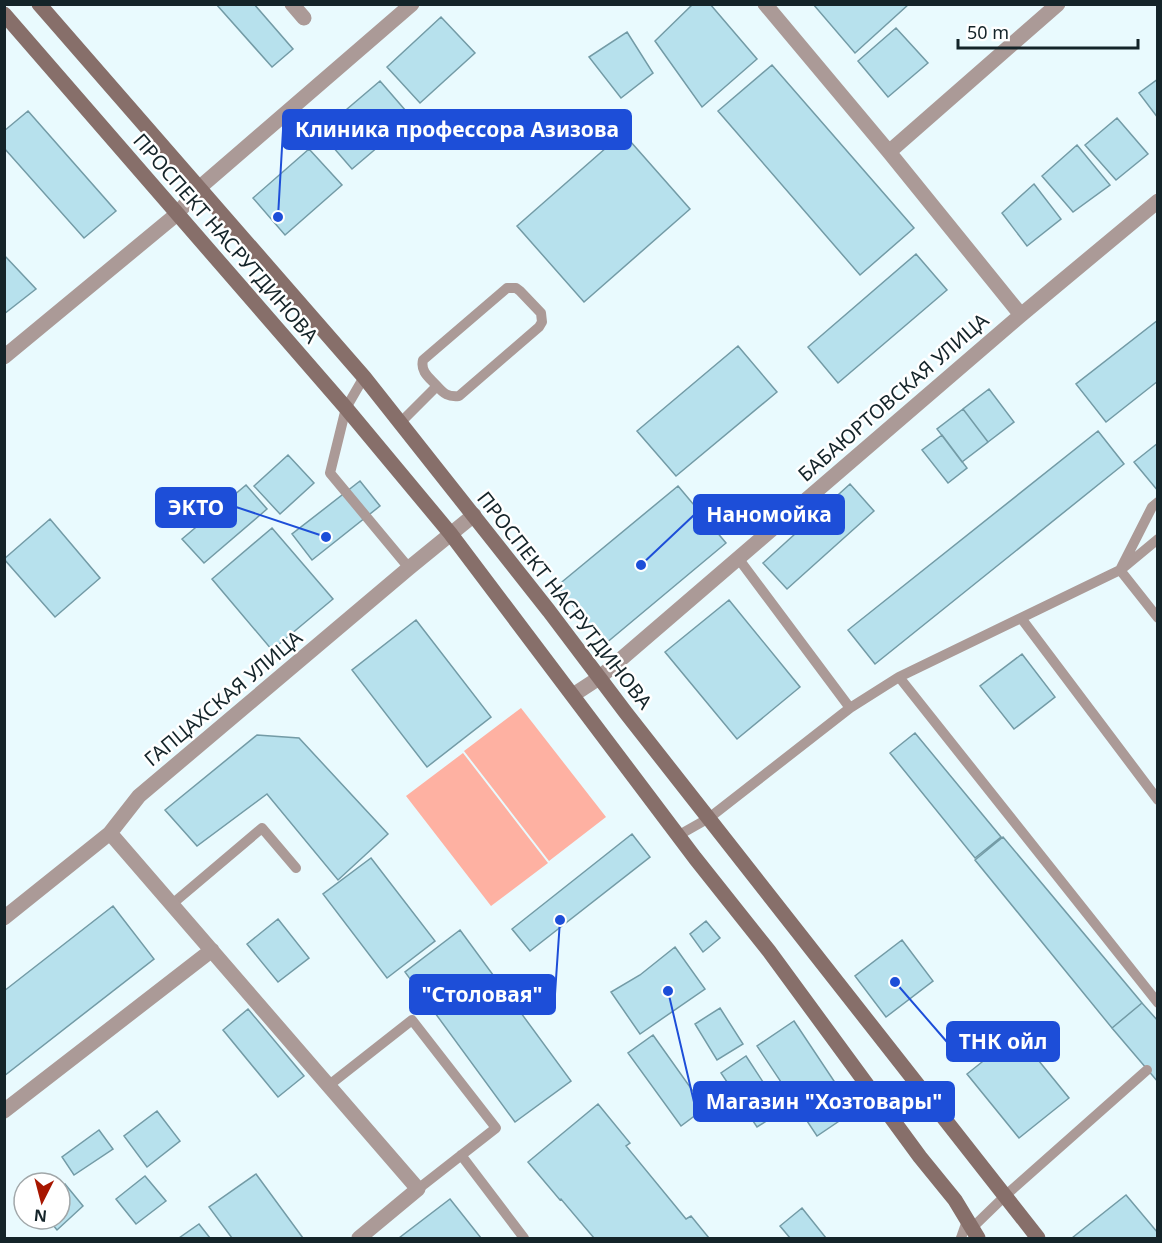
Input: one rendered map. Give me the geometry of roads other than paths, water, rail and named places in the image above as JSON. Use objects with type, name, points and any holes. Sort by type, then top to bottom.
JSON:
[{"type":"main road","name":"ПРОСПЕКТ НАСРУТДИНОВА","points":[[39,4],[364,377],[923,1090],[985,1173],[1006,1195],[1038,1239]]},
{"type":"main road","name":"ПРОСПЕКТ НАСРУТДИНОВА","points":[[4,14],[346,408],[450,533],[525,634],[770,951],[954,1200],[970,1232]]},
{"type":"street","points":[[292,4],[304,18]]},
{"type":"street","points":[[4,357],[177,214],[199,188],[412,4]]},
{"type":"street","points":[[765,4],[890,152],[1021,315]]},
{"type":"street","points":[[890,152],[1058,4]]},
{"type":"street","name":"БАБАЮРТОВСКАЯ УЛИЦА","points":[[573,695],[599,678],[1021,315],[1158,201]]},
{"type":"street","name":"ГАПЦАХСКАЯ УЛИЦА","points":[[4,918],[110,833],[139,796],[474,515]]},
{"type":"street","points":[[110,833],[418,1189],[359,1239]]},
{"type":"street","points":[[4,1111],[212,950]]},
{"type":"lane","points":[[507,288],[516,288],[541,313],[542,322],[539,327],[459,396],[451,397],[444,394],[437,386],[423,372],[423,360],[507,288]]},
{"type":"lane","points":[[364,377],[346,408],[330,473],[409,568]]},
{"type":"lane","points":[[400,423],[437,386]]},
{"type":"lane","points":[[1120,570],[1152,507],[1158,502]]},
{"type":"lane","points":[[679,835],[709,818],[850,708],[899,677],[1120,570],[1158,539]]},
{"type":"lane","points":[[738,558],[850,708]]},
{"type":"lane","points":[[1120,570],[1158,618]]},
{"type":"lane","points":[[1021,618],[1158,800]]},
{"type":"lane","points":[[899,677],[1158,1003]]},
{"type":"lane","points":[[171,905],[262,828],[296,868]]},
{"type":"lane","points":[[328,1086],[412,1020],[496,1128],[418,1189]]},
{"type":"lane","points":[[970,1232],[1006,1195],[1147,1070]]},
{"type":"lane","points":[[461,1155],[524,1239]]},
{"type":"place","name":"Клиника профессора Азизова","points":[[278,217]]},
{"type":"place","name":"ЭКТО","points":[[326,537]]},
{"type":"place","name":"Наномойка","points":[[641,565]]},
{"type":"place","name":"\"Столовая\"","points":[[560,920]]},
{"type":"place","name":"ТНК ойл","points":[[895,982]]},
{"type":"place","name":"Магазин \"Хозтовары\"","points":[[668,991]]}]
